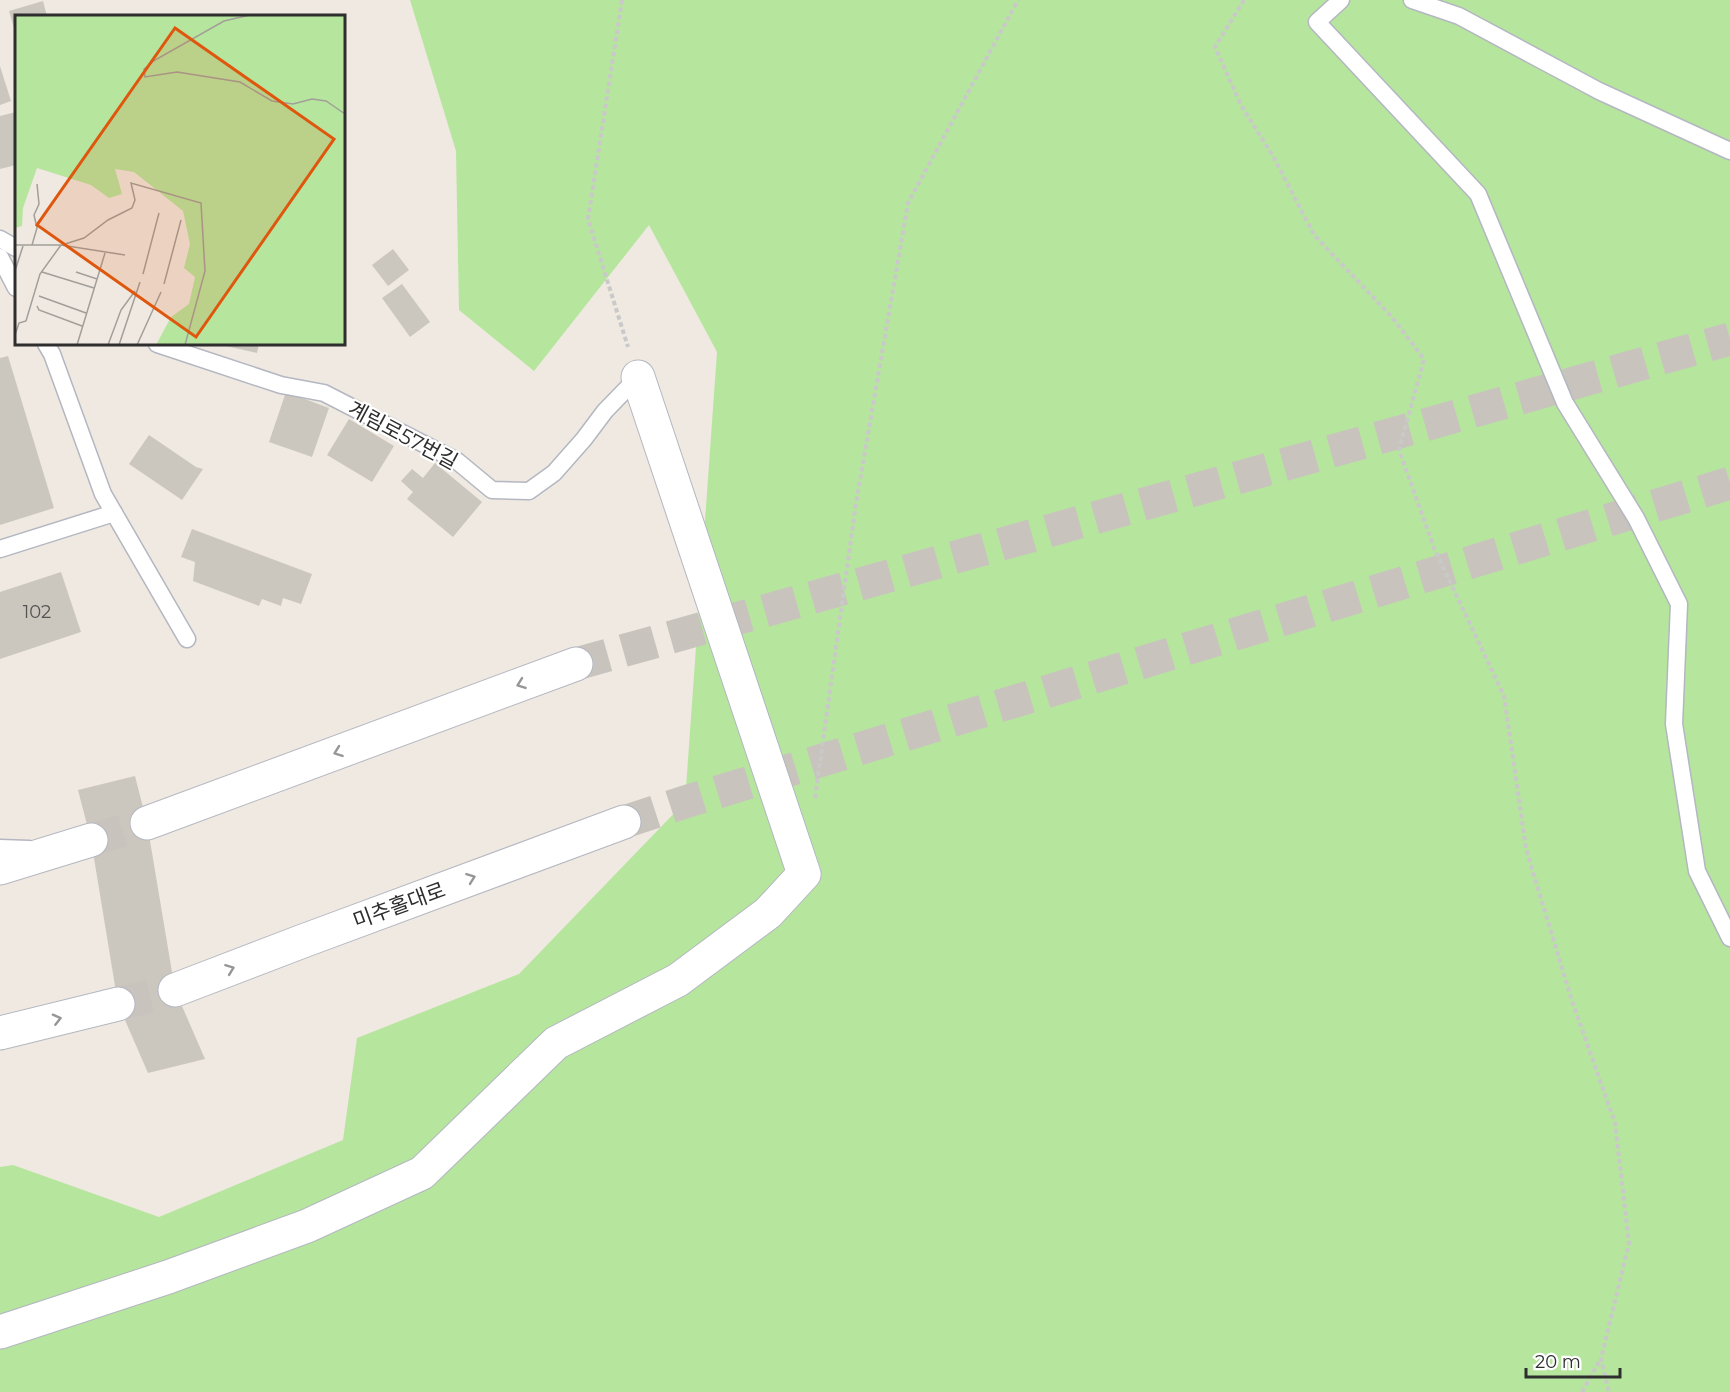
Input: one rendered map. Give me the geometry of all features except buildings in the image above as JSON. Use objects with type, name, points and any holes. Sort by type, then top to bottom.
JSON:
[{"type":"street","points":[[0,1332],[168,1277],[307,1226],[422,1173],[556,1043],[678,980],[768,913],[804,874],[638,377]]},
{"type":"street","points":[[147,823],[576,664]]},
{"type":"street","name":"미추홀대로","points":[[175,990],[335,928],[624,822]]},
{"type":"street","points":[[0,868],[77,845]]},
{"type":"street","points":[[0,1033],[118,1004]]},
{"type":"lane","points":[[1341,0],[1317,22],[1478,194],[1565,403],[1636,518],[1679,604],[1674,724],[1697,871],[1730,938]]},
{"type":"lane","points":[[1412,0],[1459,16],[1599,91],[1730,151]]},
{"type":"lane","points":[[0,239],[15,247]]},
{"type":"lane","points":[[0,257],[15,286]]},
{"type":"lane","points":[[47,345],[52,354],[104,494],[187,639]]},
{"type":"lane","name":"계림로57번길","points":[[160,345],[281,385],[324,393],[457,461],[492,490],[529,491],[554,473],[605,411],[638,377]]},
{"type":"lane","points":[[0,549],[114,513]]},
{"type":"lane","points":[[0,848],[77,845]]},
{"type":"path","points":[[622,0],[588,219],[638,377]]},
{"type":"path","points":[[814,804],[856,503],[908,203],[1018,0]]},
{"type":"path","points":[[1244,0],[1215,47],[1241,105],[1274,156],[1314,236],[1391,316],[1424,359],[1399,450],[1434,548],[1504,696],[1526,849],[1572,1001],[1615,1123],[1629,1243],[1601,1359],[1582,1392]]},
{"type":"path","points":[[1601,1359],[1609,1392]]},
{"type":"green space","points":[[410,0],[1730,0],[1730,1392],[0,1392],[0,1167],[13,1165],[159,1217],[343,1140],[357,1038],[519,974],[685,802],[717,352],[649,225],[534,371],[459,310],[456,151]]},
{"type":"tunnel","points":[[576,664],[1730,339]]},
{"type":"tunnel","points":[[624,822],[1730,483]]},
{"type":"tunnel","points":[[91,840],[147,823]]},
{"type":"tunnel","points":[[118,1004],[175,990]]}]
